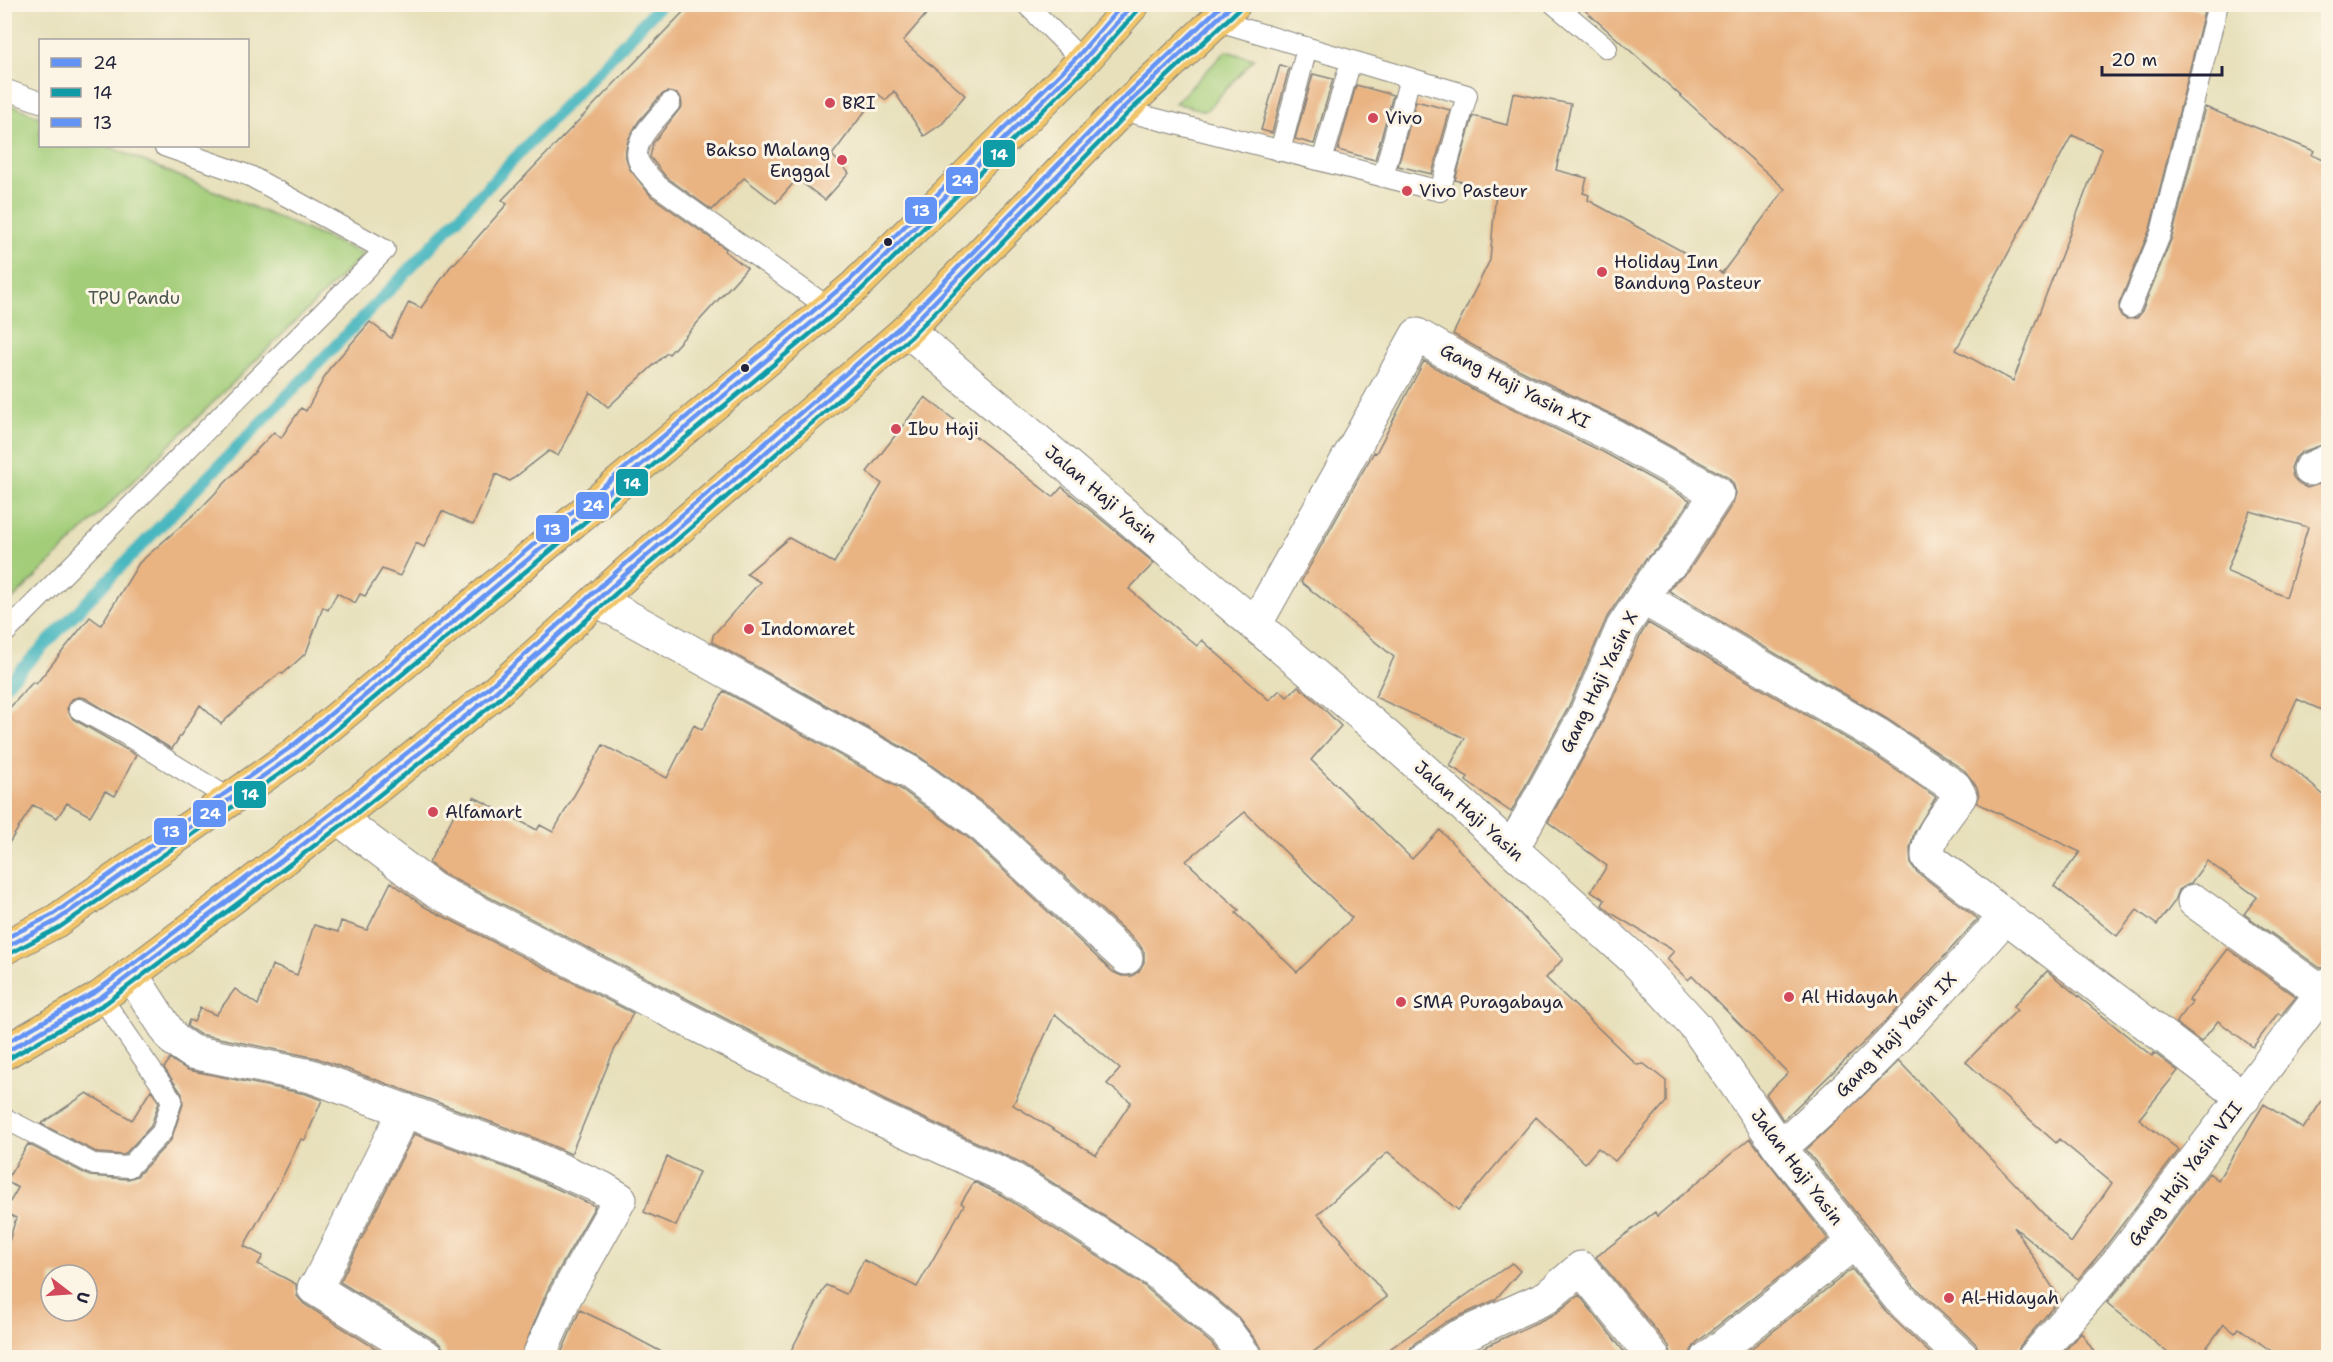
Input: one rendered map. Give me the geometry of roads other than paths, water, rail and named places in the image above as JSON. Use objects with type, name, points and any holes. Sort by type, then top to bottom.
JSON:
[{"type":"highway","points":[[4,948],[56,921],[296,753],[829,308],[855,286],[1083,61],[1133,4]]},
{"type":"highway","points":[[4,1053],[101,997],[338,818],[492,695],[597,600],[907,330],[1121,110],[1226,13]]},
{"type":"street","name":"Jalan Haji Yasin","points":[[907,330],[1385,735],[1634,959],[1697,1028],[1780,1148],[1899,1298],[1963,1358]]},
{"type":"street","name":"Gang Haji Yasin XI","points":[[1255,625],[1417,334],[1484,374],[1612,435],[1717,493]]},
{"type":"street","name":"Gang Haji Yasin X","points":[[1512,849],[1584,716],[1623,627],[1662,568],[1672,562],[1717,493]]},
{"type":"street","points":[[1642,598],[1878,735],[1955,787],[1960,796],[1933,837],[1928,849],[1928,857],[2244,1098]]},
{"type":"street","points":[[597,600],[911,773],[983,826],[1126,958]]},
{"type":"street","points":[[338,818],[434,890],[876,1117],[1012,1179],[1154,1270],[1227,1331],[1246,1358]]},
{"type":"street","points":[[2194,901],[2326,992]]},
{"type":"street","name":"Gang Haji Yasin IX","points":[[1780,1148],[1843,1091],[1941,991],[2006,916]]},
{"type":"street","points":[[131,974],[173,1039],[192,1052],[311,1076],[531,1157],[602,1188],[620,1199],[565,1297],[538,1358]]},
{"type":"street","name":"Gang Haji Yasin VII","points":[[2034,1358],[2117,1263],[2326,992]]},
{"type":"street","points":[[405,1110],[319,1282],[314,1287],[428,1358]]},
{"type":"street","points":[[1708,1358],[1855,1242]]},
{"type":"street","points":[[1426,1358],[1456,1338],[1547,1297],[1581,1268],[1654,1358]]},
{"type":"lane","points":[[1026,4],[1083,61]]},
{"type":"lane","points":[[1554,4],[1607,48]]},
{"type":"lane","points":[[2130,308],[2161,233],[2218,4]]},
{"type":"lane","points":[[1121,110],[1440,191],[1467,94],[1307,48],[1226,13]]},
{"type":"lane","points":[[1280,151],[1307,48]]},
{"type":"lane","points":[[1322,161],[1351,61]]},
{"type":"lane","points":[[1383,177],[1410,78]]},
{"type":"lane","points":[[4,89],[39,102]]},
{"type":"lane","points":[[670,104],[643,136],[638,147],[638,161],[658,186],[829,308]]},
{"type":"lane","points":[[4,634],[385,250],[250,176],[167,147]]},
{"type":"lane","points":[[80,709],[230,799]]},
{"type":"lane","points":[[4,1118],[95,1165],[129,1167],[162,1132],[172,1100],[101,997]]},
{"type":"waterway","points":[[4,687],[404,275],[661,4]]},
{"type":"place","name":"BRI","points":[[830,103]]},
{"type":"place","name":"Vivo","points":[[1373,118]]},
{"type":"place","name":"Bakso Malang Enggal","points":[[842,160]]},
{"type":"place","name":"Vivo Pasteur","points":[[1407,191]]},
{"type":"place","name":"Holiday Inn Bandung Pasteur","points":[[1602,272]]},
{"type":"place","name":"Ibu Haji","points":[[896,429]]},
{"type":"place","name":"Indomaret","points":[[749,629]]},
{"type":"place","name":"Alfamart","points":[[433,812]]},
{"type":"place","name":"Al Hidayah","points":[[1789,997]]},
{"type":"place","name":"SMA Puragabaya","points":[[1401,1002]]},
{"type":"place","name":"Al-Hidayah","points":[[1949,1298]]},
{"type":"park label","name":"TPU Pandu","points":[[134,298]]}]
